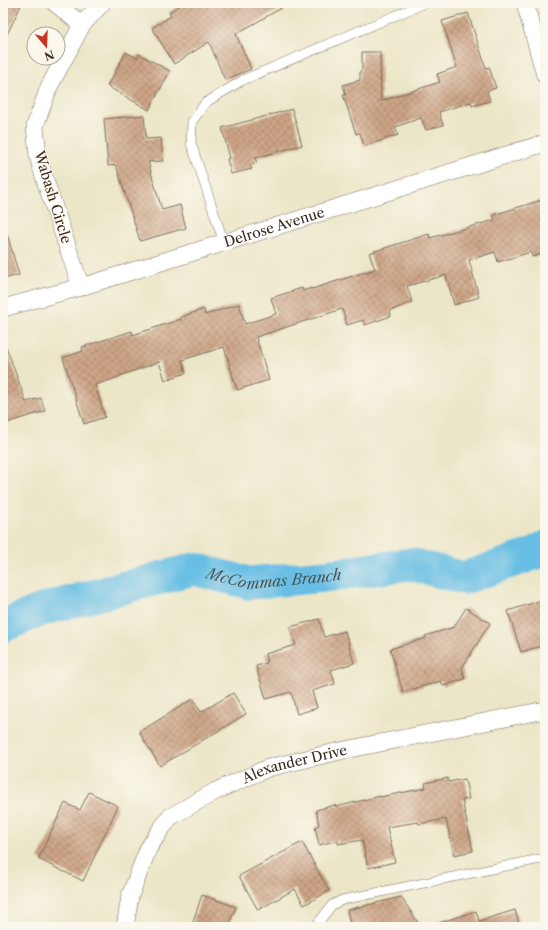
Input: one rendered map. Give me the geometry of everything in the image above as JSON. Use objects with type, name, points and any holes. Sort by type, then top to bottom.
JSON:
[{"type":"street","points":[[55,3],[82,25]]},
{"type":"street","name":"Wabash Circle","points":[[81,288],[38,156],[35,126],[49,87],[82,25],[102,3]]},
{"type":"street","points":[[525,3],[545,75]]},
{"type":"street","name":"Delrose Avenue","points":[[3,308],[81,288],[545,143]]},
{"type":"street","name":"Alexander Drive","points":[[126,927],[130,896],[148,849],[159,832],[170,817],[216,791],[268,768],[340,751],[545,710]]},
{"type":"lane","points":[[224,243],[191,143],[192,122],[205,103],[243,80],[425,3]]},
{"type":"lane","points":[[315,927],[332,906],[342,900],[545,858]]},
{"type":"building","points":[[3,3],[22,3],[3,43]]},
{"type":"building","points":[[184,3],[290,3],[236,34],[251,69],[225,80],[209,42],[174,64],[152,28],[171,16],[169,12]]},
{"type":"building","points":[[468,13],[486,68],[489,67],[496,88],[487,91],[490,101],[472,106],[471,102],[439,112],[443,125],[426,130],[421,118],[395,127],[398,135],[364,146],[360,133],[356,134],[343,95],[346,95],[343,85],[360,80],[360,71],[362,70],[362,52],[380,52],[381,101],[440,82],[437,74],[457,67],[442,21]]},
{"type":"building","points":[[126,52],[137,58],[139,54],[170,71],[149,110],[107,86]]},
{"type":"building","points":[[292,109],[302,145],[255,158],[257,163],[250,165],[252,169],[231,174],[227,159],[230,158],[222,128]]},
{"type":"building","points":[[144,115],[146,139],[161,138],[163,161],[148,162],[162,210],[180,205],[186,228],[140,241],[116,165],[108,166],[104,119]]},
{"type":"building","points":[[545,199],[545,253],[532,257],[531,252],[498,262],[495,252],[469,260],[479,297],[454,305],[446,275],[407,286],[412,302],[390,311],[391,316],[365,325],[363,320],[347,325],[342,309],[256,337],[269,380],[237,390],[224,347],[182,360],[186,373],[165,380],[159,362],[95,385],[105,417],[84,424],[63,358],[83,351],[82,347],[132,331],[133,335],[181,319],[181,317],[204,309],[205,315],[239,304],[245,324],[276,314],[271,298],[302,288],[303,291],[312,289],[375,269],[369,253],[429,234],[430,238],[495,220],[493,215]]},
{"type":"building","points":[[7,234],[19,275],[3,279],[3,235]]},
{"type":"building","points":[[5,344],[26,402],[41,398],[45,411],[3,424],[3,345]]},
{"type":"building","points":[[542,600],[545,610],[545,645],[521,652],[508,611]]},
{"type":"building","points":[[466,608],[490,623],[462,668],[465,679],[443,686],[441,681],[403,692],[390,649],[426,638],[425,636],[454,627]]},
{"type":"building","points":[[319,619],[324,637],[345,631],[354,663],[331,670],[335,684],[312,691],[317,708],[297,714],[291,692],[266,699],[256,666],[267,663],[265,654],[296,645],[290,627]]},
{"type":"building","points":[[233,693],[246,714],[160,766],[139,732],[193,699],[201,712]]},
{"type":"building","points":[[448,778],[448,782],[465,779],[469,799],[462,800],[473,851],[454,855],[446,819],[419,824],[418,822],[387,827],[395,862],[368,868],[362,840],[338,844],[338,840],[319,845],[315,827],[319,825],[316,810],[426,788],[425,783]]},
{"type":"building","points":[[89,792],[118,806],[83,881],[38,859],[65,803],[80,810]]},
{"type":"building","points":[[302,842],[329,891],[304,905],[295,889],[258,910],[239,876]]},
{"type":"building","points":[[202,895],[236,907],[228,927],[191,927]]},
{"type":"building","points":[[401,897],[421,927],[395,927],[392,922],[372,927],[351,927],[347,910]]},
{"type":"building","points":[[515,910],[520,927],[435,927],[435,924],[476,911],[479,921]]},
{"type":"waterway","name":"McCommas Branch","points":[[3,626],[44,609],[194,569],[249,583],[325,576],[410,564],[464,578],[534,554],[545,547]]}]
